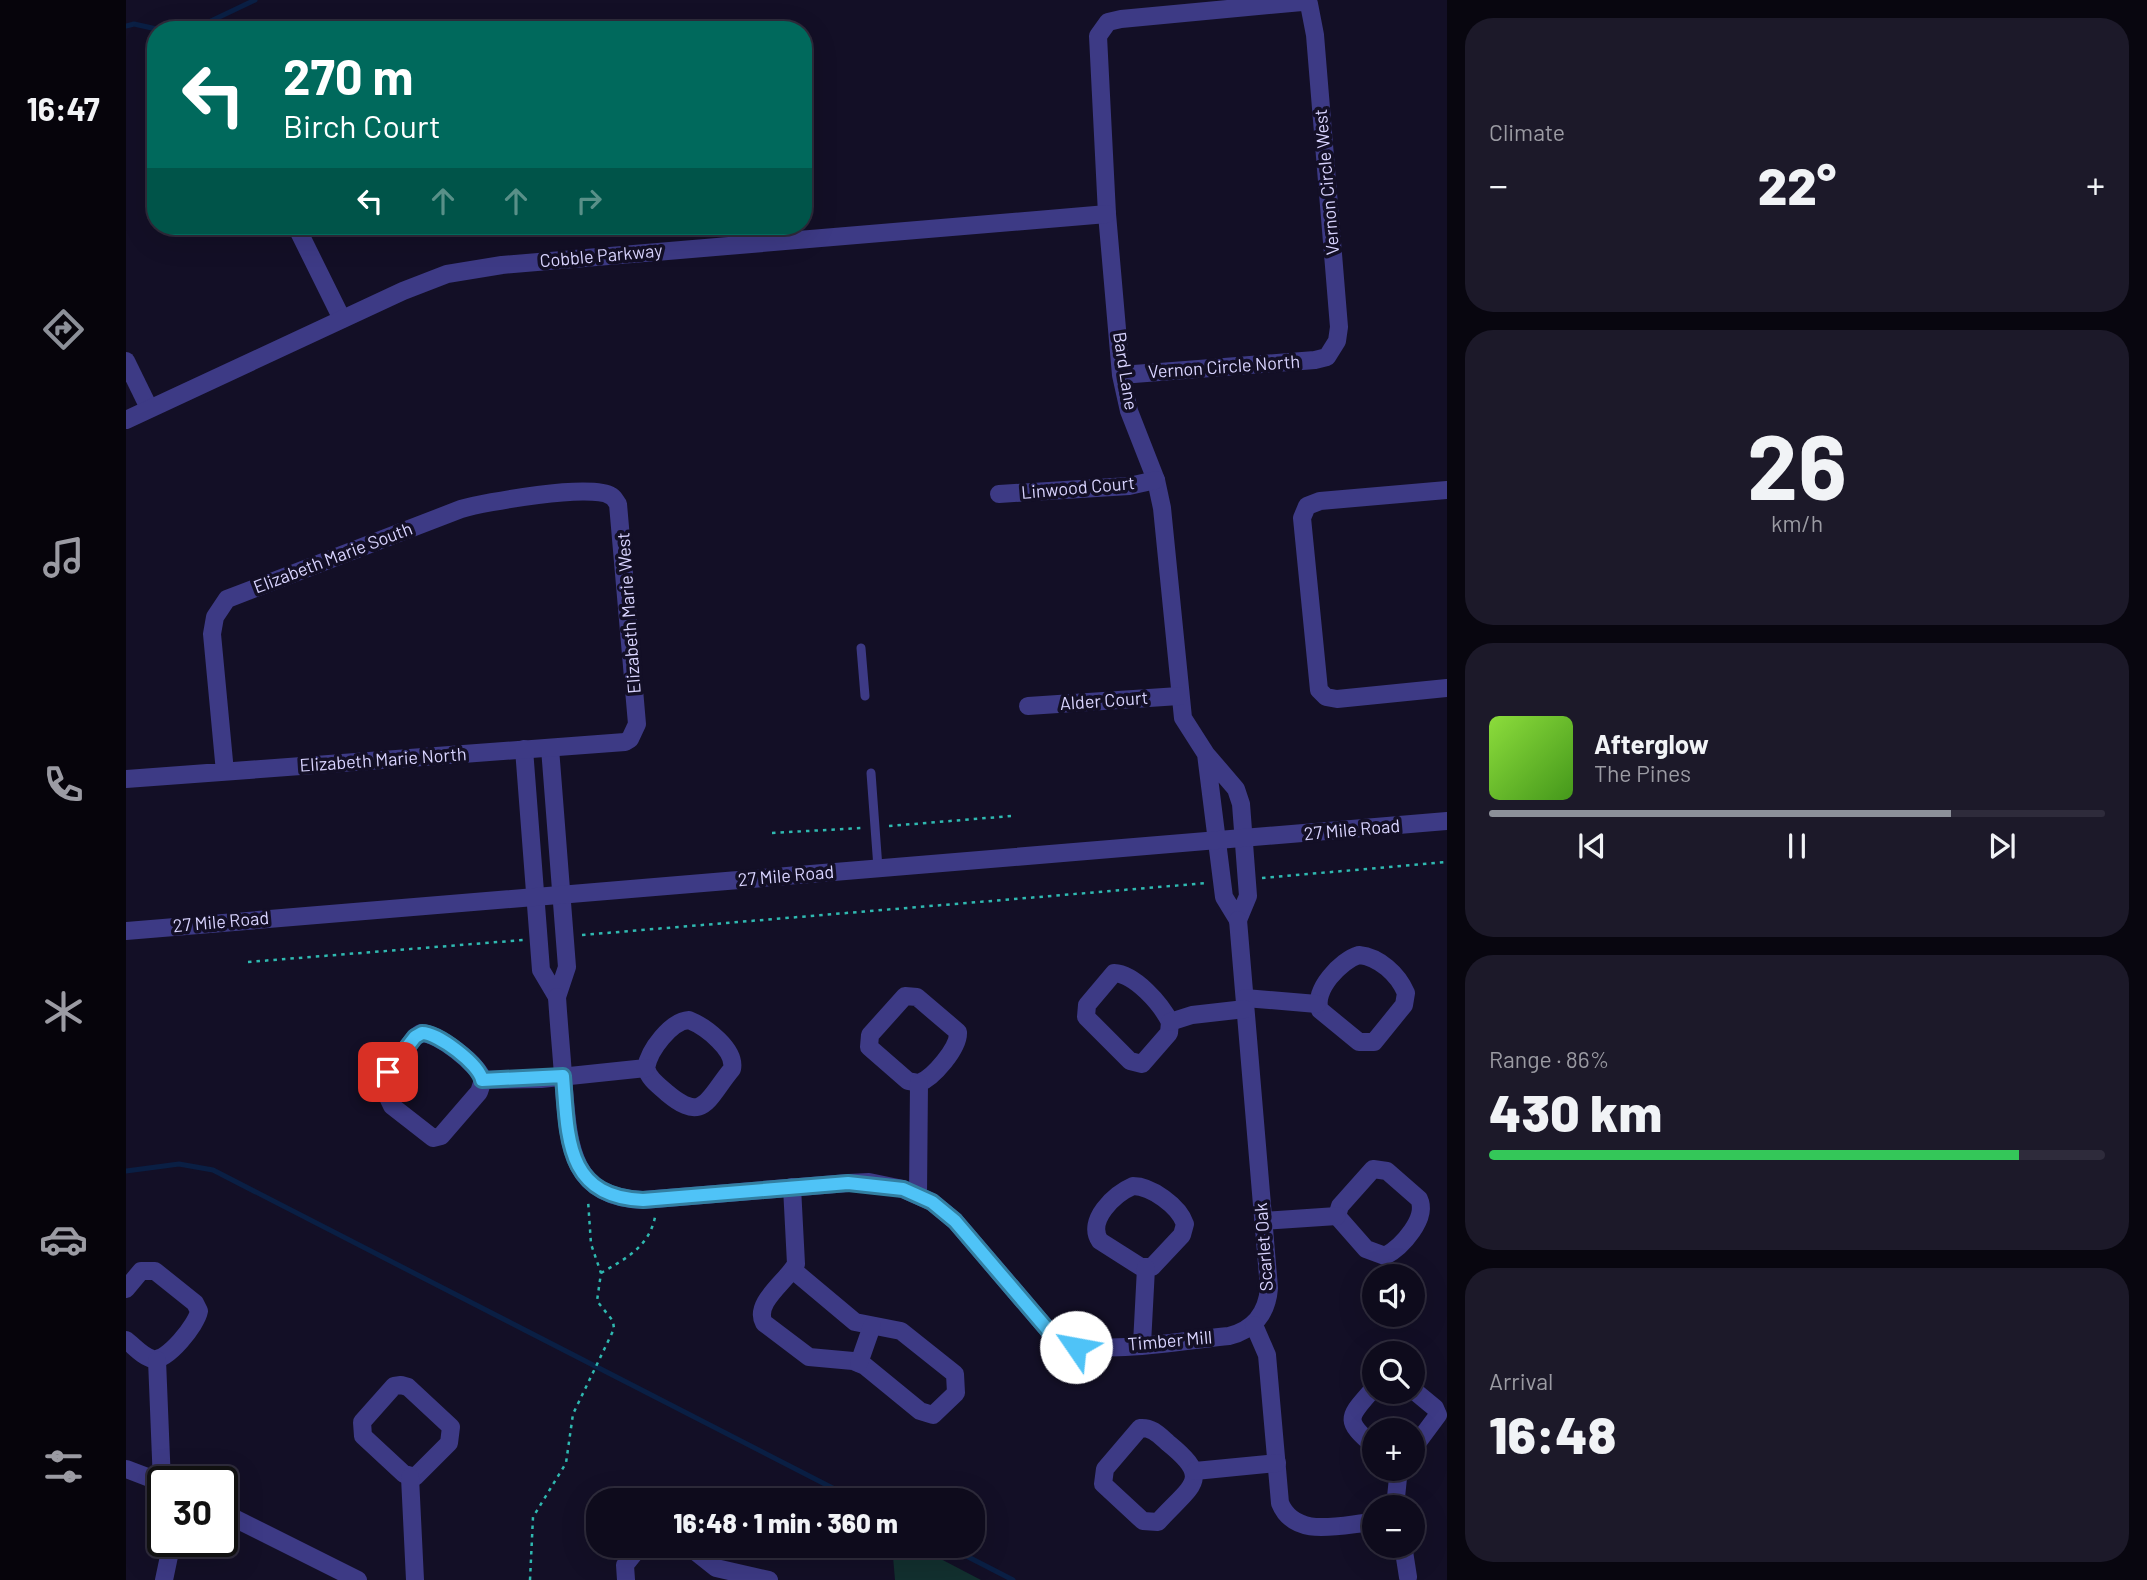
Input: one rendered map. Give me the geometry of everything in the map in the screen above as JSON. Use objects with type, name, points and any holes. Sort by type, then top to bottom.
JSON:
[{"type":"street","name":"Bard Lane","points":[[1245,839],[1241,804],[1236,789],[1206,754],[1183,718],[1162,508],[1156,480],[1129,411],[1121,375],[1107,214],[1097,45],[1098,36],[1108,22],[1289,3],[1309,4]]},
{"type":"street","name":"Vernon Circle West","points":[[1309,4],[1315,34],[1339,327],[1337,341],[1327,357]]},
{"type":"street","name":"Cobble Parkway","points":[[126,420],[342,319],[447,274],[502,265],[1107,214]]},
{"type":"street","points":[[300,235],[342,319]]},
{"type":"street","name":"Vernon Circle North","points":[[1121,375],[1327,357]]},
{"type":"street","points":[[126,361],[149,408]]},
{"type":"street","name":"Linwood Court","points":[[999,494],[1129,485],[1156,480]]},
{"type":"street","points":[[1447,490],[1320,501],[1307,506],[1302,519],[1319,690],[1326,697],[1337,699],[1447,688]]},
{"type":"street","name":"Elizabeth Marie South","points":[[225,772],[212,634],[215,617],[227,598],[491,500],[594,491],[612,496]]},
{"type":"street","name":"Elizabeth Marie West","points":[[612,496],[621,516],[636,732]]},
{"type":"street","name":"Alder Court","points":[[1028,706],[1179,696]]},
{"type":"street","name":"Elizabeth Marie North","points":[[126,779],[625,742],[636,732]]},
{"type":"street","points":[[550,748],[567,967],[557,997],[563,1076],[570,1148],[574,1161],[591,1183]]},
{"type":"street","points":[[524,750],[541,970],[557,997]]},
{"type":"street","name":"Bard Lane","points":[[1206,754],[1216,841]]},
{"type":"street","name":"27 Mile Road","points":[[126,931],[1447,821]]},
{"type":"street","name":"Scarlet Oak","points":[[1238,920],[1248,896],[1245,839]]},
{"type":"street","name":"Scarlet Oak","points":[[1216,841],[1224,897],[1238,920],[1263,1221],[1268,1298],[1254,1325]]},
{"type":"street","points":[[1359,955],[1377,961],[1392,973],[1406,993],[1404,1005],[1374,1042],[1367,1044],[1359,1042],[1320,1010],[1317,1004],[1321,993],[1343,962],[1359,955]]},
{"type":"street","points":[[1121,973],[1142,988],[1170,1021],[1168,1033],[1147,1060],[1136,1064],[1089,1023],[1085,1011],[1109,975],[1121,973]]},
{"type":"street","points":[[905,996],[917,997],[958,1032],[956,1044],[927,1079],[919,1083],[908,1080],[869,1046],[870,1035],[905,996]]},
{"type":"street","points":[[1170,1021],[1245,1004],[1317,1004]]},
{"type":"street","points":[[682,1021],[695,1023],[729,1052],[733,1063],[732,1069],[702,1106],[694,1110],[685,1108],[652,1080],[646,1068],[651,1054],[682,1021]]},
{"type":"street","points":[[422,1033],[438,1037],[478,1069],[482,1080],[479,1092],[441,1136],[433,1138],[392,1107],[384,1089],[388,1072],[415,1037],[422,1033]]},
{"type":"street","points":[[482,1080],[646,1068]]},
{"type":"street","points":[[918,1195],[919,1083]]},
{"type":"street","points":[[1373,1169],[1387,1171],[1419,1199],[1422,1206],[1420,1219],[1385,1256],[1366,1249],[1337,1216],[1340,1206],[1373,1169]]},
{"type":"street","name":"Timber Mill","points":[[591,1183],[614,1197],[659,1199],[869,1182],[895,1186],[918,1195],[955,1221],[1054,1337],[1076,1347],[1229,1336],[1254,1325]]},
{"type":"street","points":[[1133,1186],[1149,1188],[1176,1211],[1185,1224],[1182,1234],[1157,1264],[1146,1268],[1100,1241],[1094,1229],[1098,1217],[1125,1189],[1133,1186]]},
{"type":"street","points":[[792,1187],[797,1256],[793,1270],[763,1306],[761,1318],[764,1323],[810,1357],[859,1363],[926,1415],[940,1412],[956,1393],[955,1374],[912,1337],[891,1328],[872,1326],[847,1317],[793,1270]]},
{"type":"street","points":[[1263,1221],[1337,1216]]},
{"type":"street","points":[[1142,1344],[1146,1268]]},
{"type":"street","points":[[126,1289],[141,1271],[155,1271],[195,1303],[200,1311],[198,1319],[165,1357],[157,1360],[148,1358],[126,1340]]},
{"type":"street","points":[[1254,1325],[1267,1355],[1280,1503],[1289,1520],[1313,1527],[1362,1523]]},
{"type":"street","points":[[859,1363],[872,1326]]},
{"type":"street","points":[[157,1360],[161,1466]]},
{"type":"street","points":[[410,1478],[420,1475],[449,1443],[452,1427],[408,1387],[401,1385],[394,1386],[362,1422],[361,1429],[363,1436],[410,1478],[415,1580]]},
{"type":"street","points":[[1425,1400],[1435,1408],[1438,1415],[1425,1432]]},
{"type":"street","points":[[1362,1403],[1350,1422],[1362,1434]]},
{"type":"street","points":[[1140,1428],[1152,1430],[1190,1461],[1195,1471],[1192,1483],[1158,1522],[1151,1524],[1125,1506],[1103,1484],[1105,1469],[1140,1428]]},
{"type":"street","points":[[1195,1471],[1277,1463]]},
{"type":"street","points":[[126,1469],[147,1477]]},
{"type":"street","points":[[238,1520],[358,1580]]},
{"type":"street","points":[[164,1580],[169,1557]]},
{"type":"street","points":[[626,1580],[625,1565],[631,1558]]},
{"type":"street","points":[[703,1558],[732,1576],[769,1580]]},
{"type":"street","points":[[1405,1558],[1409,1579]]},
{"type":"lane","points":[[861,648],[865,696]]},
{"type":"lane","points":[[871,773],[878,868]]},
{"type":"path","points":[[902,825],[1011,816]]},
{"type":"path","points":[[772,833],[850,829]]},
{"type":"path","points":[[1257,878],[1447,862]]},
{"type":"path","points":[[574,936],[1213,882]]},
{"type":"path","points":[[248,962],[530,939]]},
{"type":"path","points":[[530,1580],[533,1517],[566,1463],[573,1414],[611,1337],[613,1321],[597,1301],[596,1294],[601,1273],[588,1227],[591,1183]]},
{"type":"path","points":[[601,1273],[630,1256],[648,1236],[659,1199]]},
{"type":"green space","points":[[893,1558],[939,1558],[981,1580],[895,1580]]},
{"type":"waterway","points":[[211,21],[255,0]]},
{"type":"waterway","points":[[126,26],[134,24],[147,27]]},
{"type":"waterway","points":[[126,1171],[179,1164],[213,1170],[833,1488]]},
{"type":"waterway","points":[[970,1558],[1013,1580]]},
{"type":"route","points":[[388,1072],[415,1037],[430,1033],[478,1069],[482,1080],[563,1076],[568,1136],[574,1161],[591,1183],[614,1197],[643,1200],[869,1182],[903,1189],[944,1210],[1054,1337],[1076,1347]]}]
